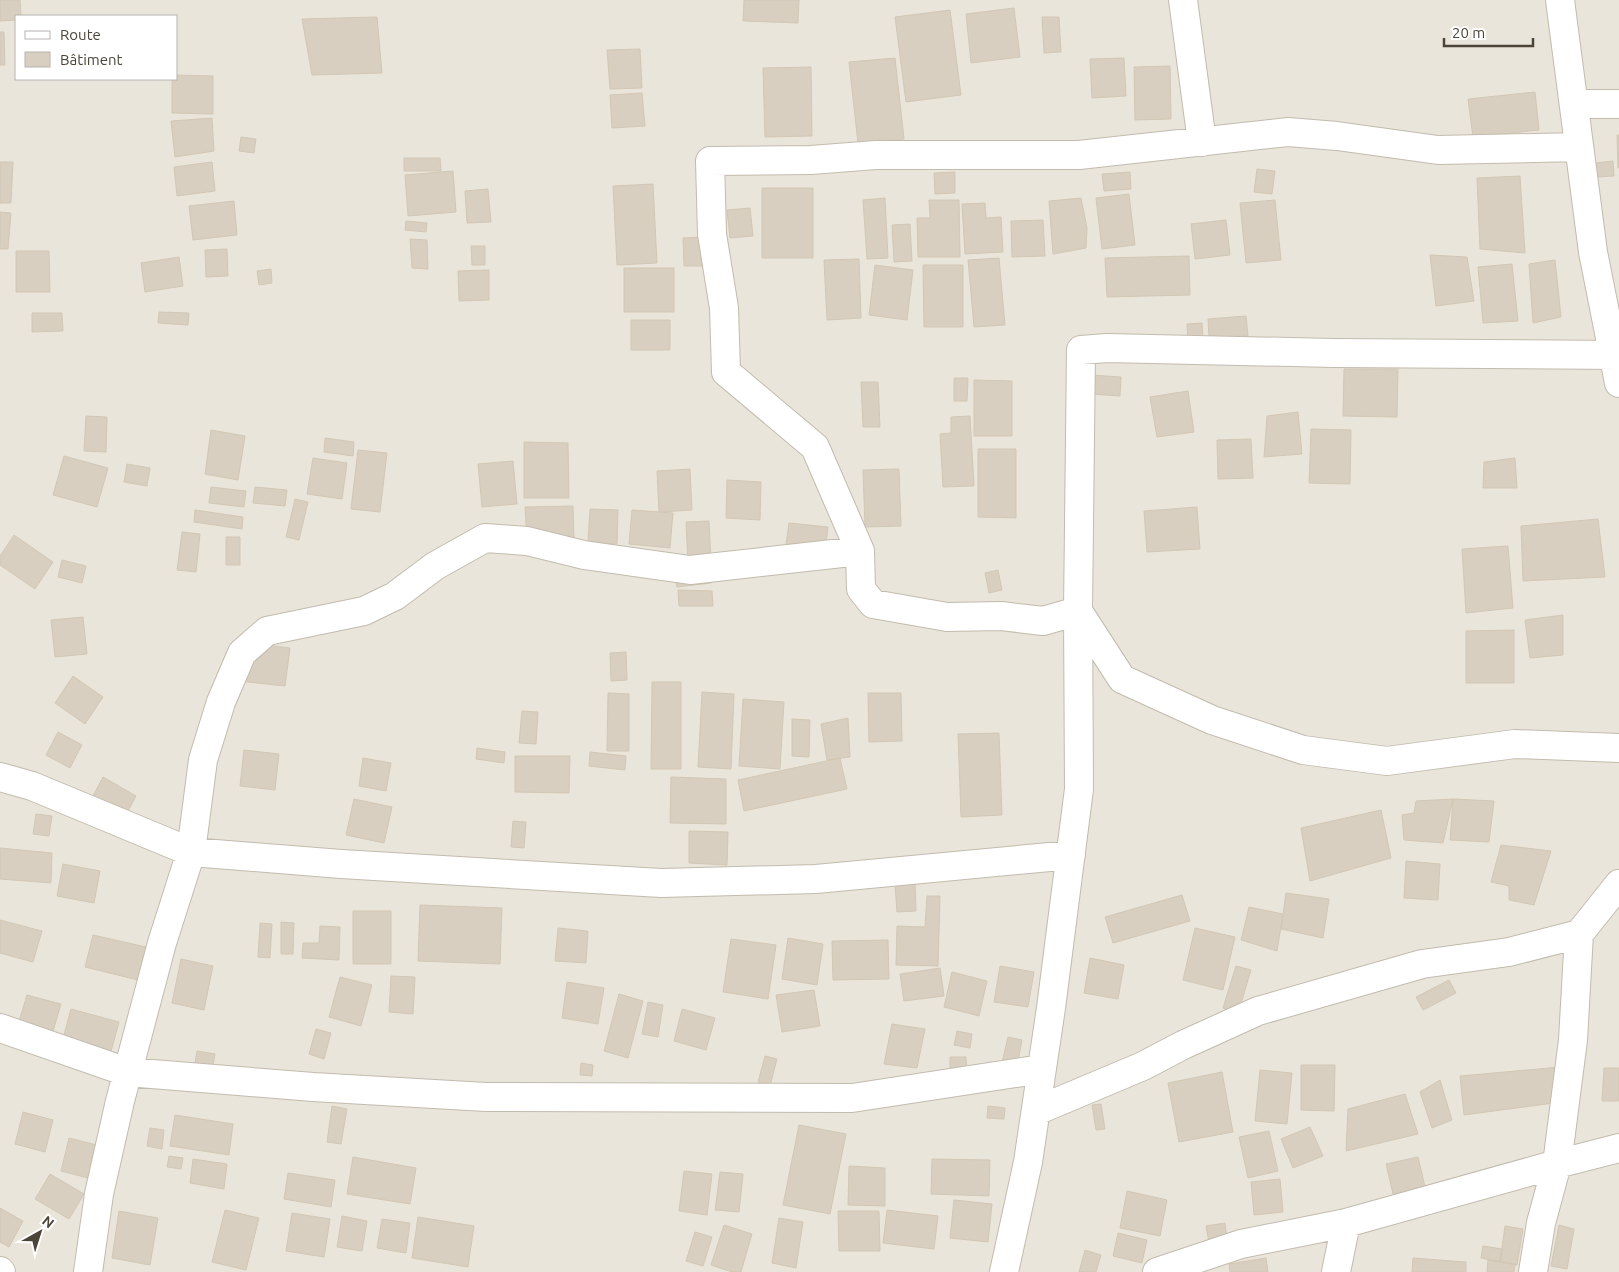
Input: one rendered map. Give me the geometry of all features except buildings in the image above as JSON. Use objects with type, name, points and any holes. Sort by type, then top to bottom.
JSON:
[{"type":"street","points":[[1183,0],[1202,142]]},
{"type":"street","points":[[1560,0],[1593,252],[1617,355],[1619,383]]},
{"type":"street","points":[[1575,104],[1619,104]]},
{"type":"street","points":[[1078,611],[1043,621],[1001,616],[947,617],[873,604],[861,589],[860,551],[815,448],[726,372],[724,308],[712,234],[710,160],[810,160],[876,155],[1079,155],[1288,132],[1337,136],[1438,150],[1579,147]]},
{"type":"street","points":[[1004,1272],[1028,1162],[1036,1112],[1079,789],[1078,611],[1081,350],[1107,348],[1324,353],[1617,355]]},
{"type":"street","points":[[88,1272],[98,1194],[127,1072],[162,942],[191,852],[203,760],[220,702],[242,653],[267,631],[364,611],[395,596],[435,566],[484,538],[527,541],[584,555],[690,570],[860,551]]},
{"type":"street","points":[[1078,611],[1122,679],[1212,720],[1303,750],[1387,761],[1515,744],[1619,748]]},
{"type":"street","points":[[0,777],[32,786],[191,852],[341,864],[661,883],[816,879],[1071,855]]},
{"type":"street","points":[[1533,1272],[1541,1223],[1557,1164],[1573,1040],[1579,934],[1619,884]]},
{"type":"street","points":[[1036,1112],[1143,1066],[1183,1045],[1258,1011],[1422,964],[1509,952],[1579,934]]},
{"type":"street","points":[[0,1028],[127,1072],[313,1087],[486,1097],[852,1098],[1042,1069]]},
{"type":"street","points":[[1157,1272],[1241,1244],[1346,1223],[1619,1148]]},
{"type":"street","points":[[1336,1272],[1346,1223]]},
{"type":"shaded area","points":[[0,0],[1619,0],[1619,1272],[0,1272]]}]
